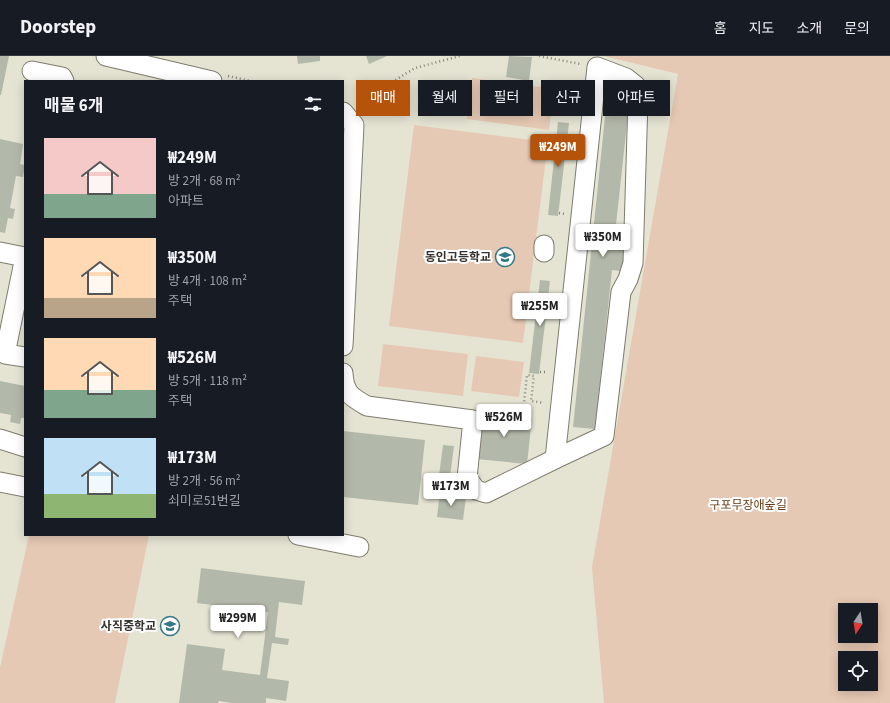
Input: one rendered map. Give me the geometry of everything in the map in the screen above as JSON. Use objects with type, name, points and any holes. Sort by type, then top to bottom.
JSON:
[{"type":"street","points":[[106,56],[208,80]]},
{"type":"street","points":[[344,386],[354,399],[367,406],[473,420],[467,478],[476,490],[486,493],[604,436],[621,292],[628,279],[633,263],[638,100],[636,86],[626,78],[597,67],[555,459]]},
{"type":"street","points":[[32,71],[62,77],[64,80]]},
{"type":"street","points":[[344,326],[354,125],[351,107]]},
{"type":"street","points":[[0,252],[24,257]]},
{"type":"street","points":[[24,267],[21,297],[5,354],[24,357]]},
{"type":"street","points":[[0,440],[24,447]]},
{"type":"street","points":[[0,482],[24,487]]},
{"type":"street","points":[[303,536],[359,547]]},
{"type":"path","points":[[351,107],[415,68],[460,56]]},
{"type":"path","points":[[539,56],[597,67]]},
{"type":"path","points":[[480,407],[523,412],[527,376],[534,376],[531,401],[561,405]]},
{"type":"green space","name":"구포무장애숲길","points":[[604,56],[890,56],[890,703],[604,703],[592,567],[678,74]]},
{"type":"green space","points":[[472,78],[487,80],[480,80],[480,116],[533,116],[533,86],[541,87],[541,116],[551,116],[549,130],[467,119],[467,116],[472,116]]},
{"type":"green space","points":[[414,125],[548,142],[523,343],[389,326]]},
{"type":"green space","points":[[383,344],[468,354],[463,396],[378,386]]},
{"type":"green space","points":[[476,356],[524,362],[519,397],[471,391]]},
{"type":"green space","points":[[29,536],[149,536],[115,703],[0,703],[0,668]]},
{"type":"building","points":[[0,56],[9,56],[1,95],[0,95]]},
{"type":"building","points":[[297,56],[320,56],[320,61],[298,64]]},
{"type":"building","points":[[366,56],[387,56],[369,64]]},
{"type":"building","points":[[509,56],[532,57],[529,80],[506,77]]},
{"type":"building","points":[[605,116],[628,116],[614,243],[628,245],[628,268],[621,267],[620,271],[612,270],[595,429],[573,427]]},
{"type":"building","points":[[558,122],[569,123],[558,216],[548,215]]},
{"type":"building","points":[[0,139],[23,144],[20,164],[24,165],[24,171],[23,177],[16,176],[10,208],[15,209],[13,219],[8,218],[5,233],[0,232]]},
{"type":"building","points":[[540,280],[550,281],[539,374],[529,373]]},
{"type":"building","points":[[0,381],[24,386],[24,418],[21,418],[20,424],[10,422],[11,415],[0,413]]},
{"type":"building","points":[[481,413],[532,418],[527,464],[476,459]]},
{"type":"building","points":[[344,431],[425,440],[418,505],[344,497]]},
{"type":"building","points":[[443,445],[454,446],[449,484],[438,483]]},
{"type":"building","points":[[440,493],[466,497],[463,520],[437,517]]},
{"type":"building","points":[[201,568],[305,581],[302,605],[279,602],[275,637],[289,639],[288,645],[272,643],[267,678],[289,681],[286,701],[266,698],[266,703],[231,703],[219,701],[218,703],[179,703],[187,644],[225,649],[222,670],[260,675],[268,612],[197,603]]},
{"type":"place","name":"동인고등학교","points":[[505,257]]},
{"type":"place","name":"사직중학교","points":[[170,626]]}]
